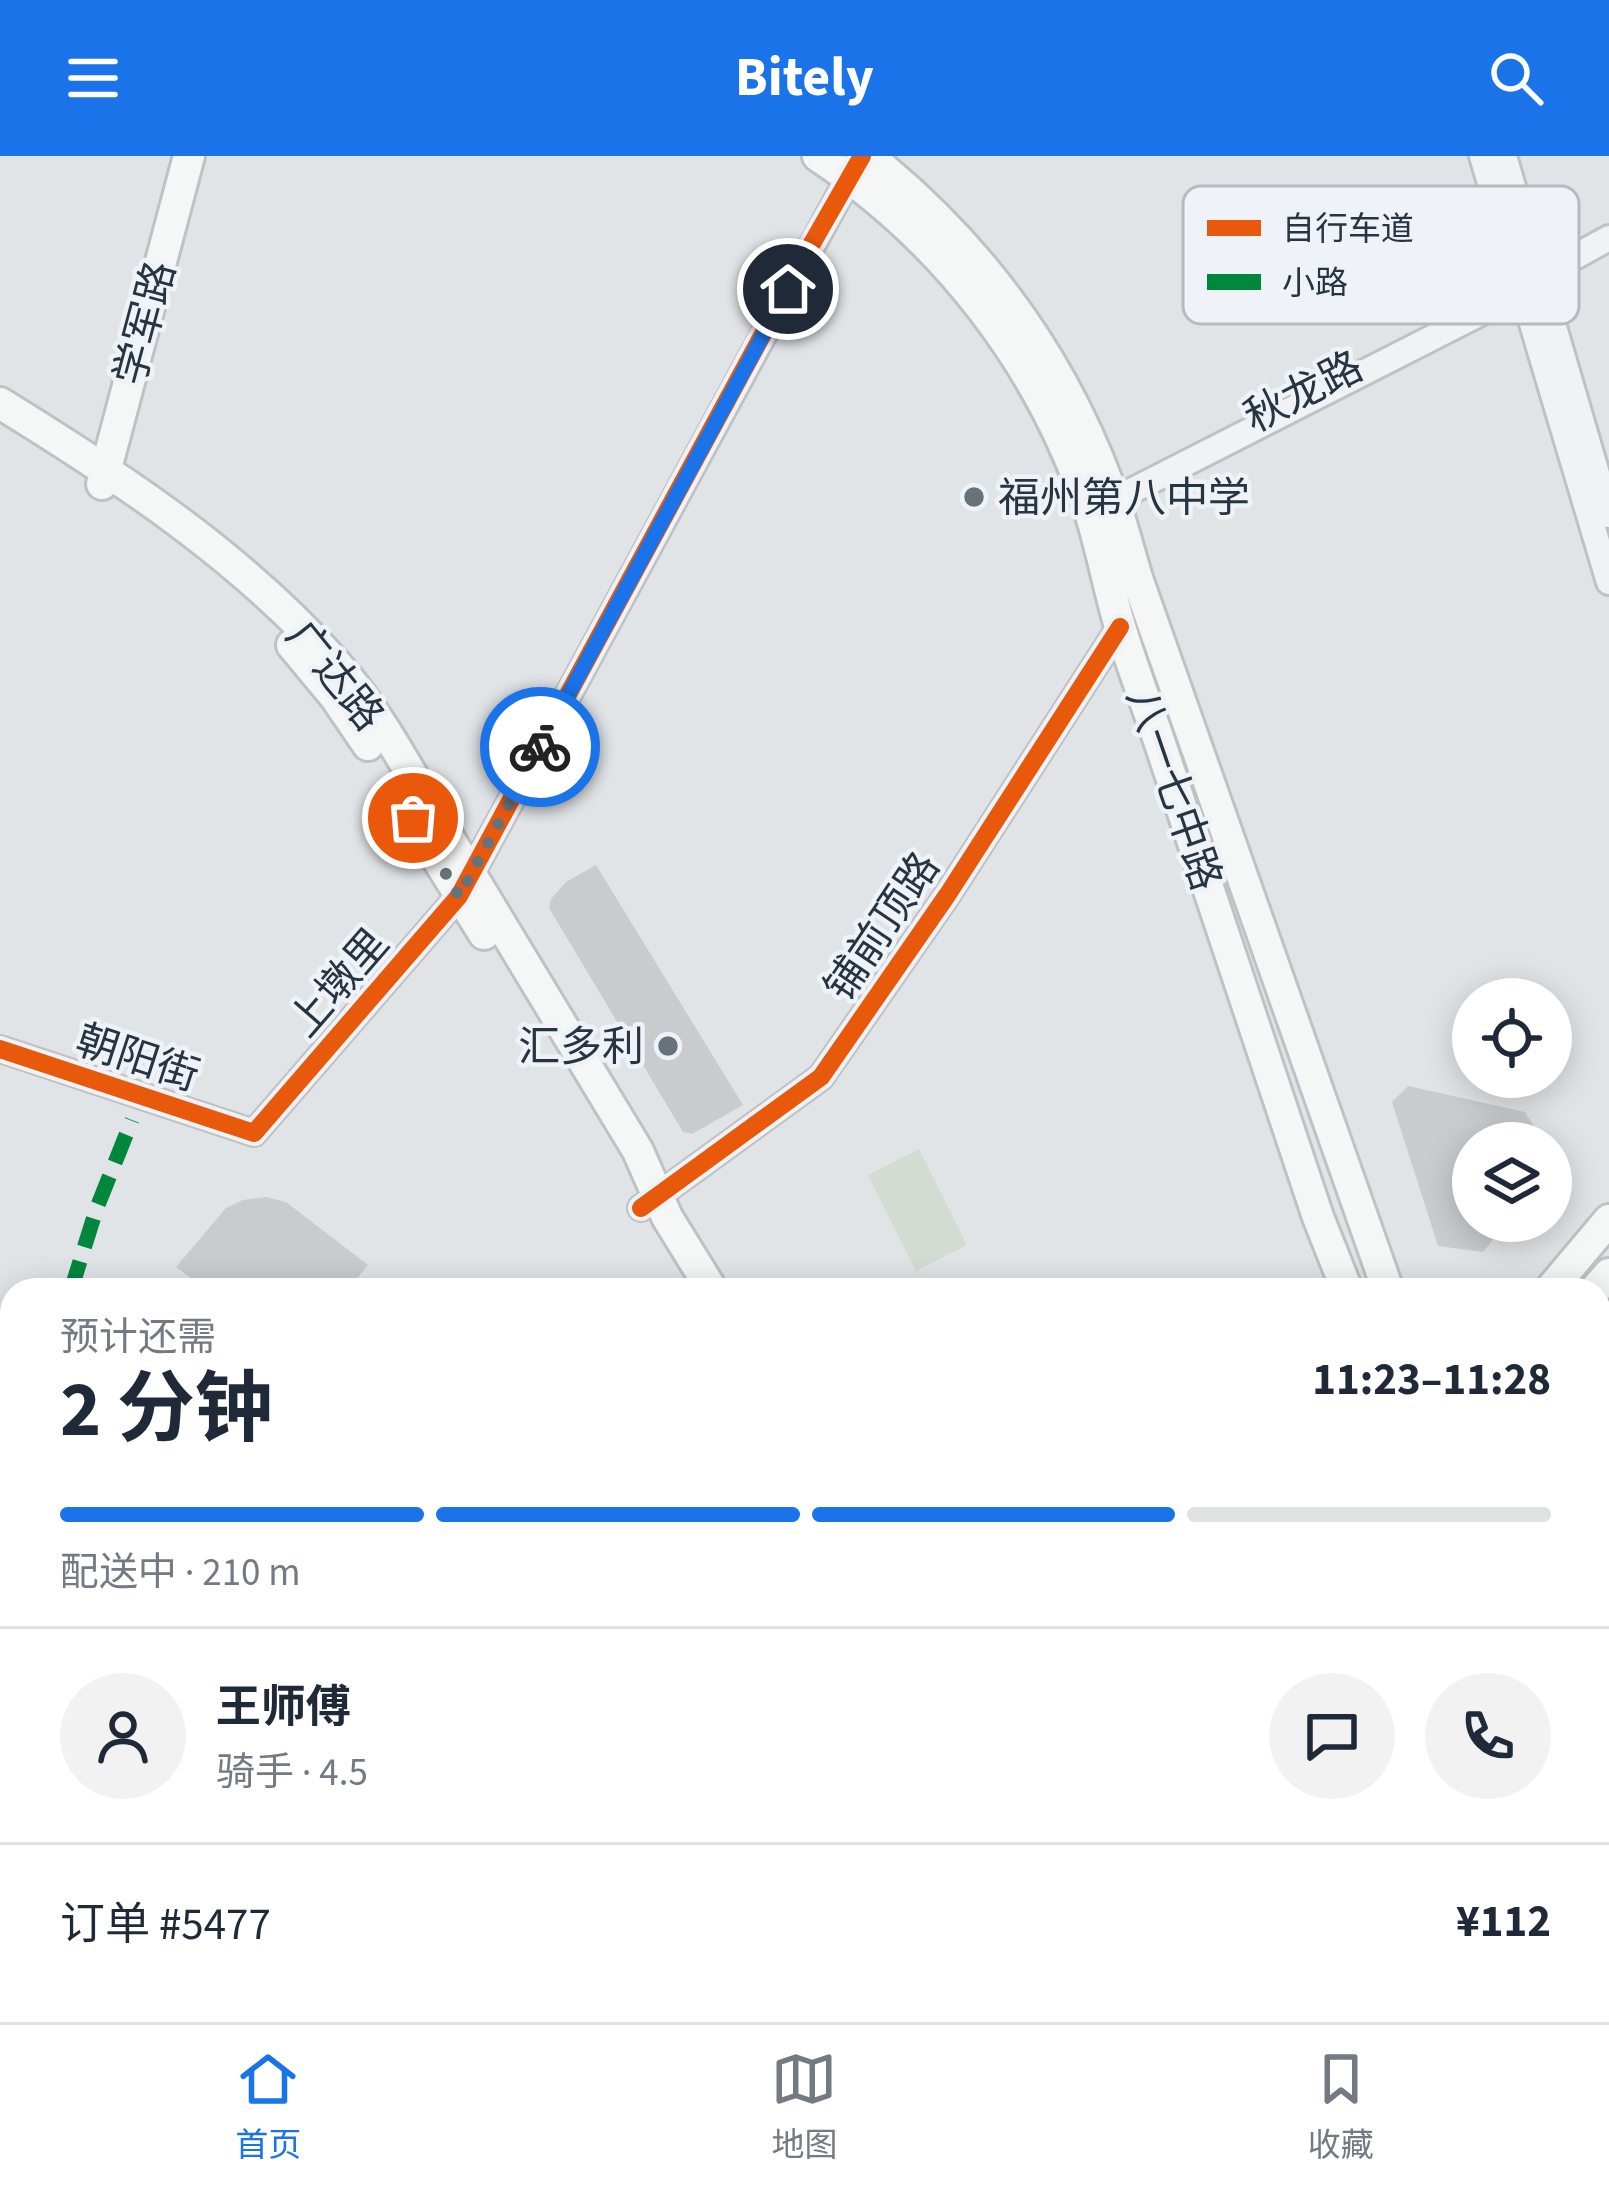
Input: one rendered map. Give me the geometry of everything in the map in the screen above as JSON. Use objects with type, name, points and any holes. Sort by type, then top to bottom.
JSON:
[{"type":"main road","name":"学军路","points":[[94,473],[169,156]]},
{"type":"main road","name":"学军路","points":[[94,473],[189,156]]},
{"type":"main road","name":"八一七中路","points":[[818,156],[860,163],[923,201],[1014,305],[1067,391],[1099,499],[1120,627],[1342,1278]]},
{"type":"main road","name":"广达路","points":[[0,403],[212,570],[296,649],[357,728],[465,886],[638,1151],[649,1203],[683,1278]]},
{"type":"main road","name":"广达路","points":[[0,426],[94,473]]},
{"type":"main road","name":"八一七中路","points":[[1099,499],[1146,603],[1384,1278]]},
{"type":"main road","name":"广达路","points":[[649,1203],[703,1278]]},
{"type":"main road","points":[[1560,1278],[1609,1220]]},
{"type":"street","points":[[1482,156],[1493,186]]},
{"type":"street","points":[[1504,156],[1510,186]]},
{"type":"street","name":"上墩里","points":[[254,1133],[465,886],[860,163]]},
{"type":"street","name":"秋龙路","points":[[1579,255],[1609,238]]},
{"type":"street","name":"秋龙路","points":[[1099,499],[1447,324]]},
{"type":"street","points":[[1539,324],[1609,582]]},
{"type":"street","points":[[1542,324],[1609,515]]},
{"type":"street","name":"铺前顶路","points":[[649,1203],[821,1077],[948,894],[1120,627]]},
{"type":"street","name":"朝阳街","points":[[0,1049],[254,1133]]},
{"type":"shaded area","points":[[919,1149],[967,1245],[916,1271],[868,1175]]},
{"type":"building","name":"汇多利","points":[[596,865],[743,1105],[692,1134],[683,1132],[549,908],[566,882]]},
{"type":"building","points":[[1408,1086],[1525,1112],[1531,1122],[1452,1122],[1452,1242],[1491,1242],[1483,1252],[1438,1246],[1392,1102]]},
{"type":"building","points":[[266,1197],[286,1202],[368,1265],[358,1278],[191,1278],[176,1267],[226,1208]]},
{"type":"marked path","points":[[75,1278],[132,1120]]},
{"type":"cycle path","points":[[0,1049],[254,1133],[459,896],[862,156]]},
{"type":"cycle path","points":[[641,1208],[821,1077],[948,894],[1120,627]]},
{"type":"way so far","points":[[413,818],[459,896],[540,747]]},
{"type":"place","name":"福州第八中学","points":[[974,497]]},
{"type":"place","name":"汇多利","points":[[668,1046]]},
{"type":"route","points":[[540,747],[788,289]]}]
